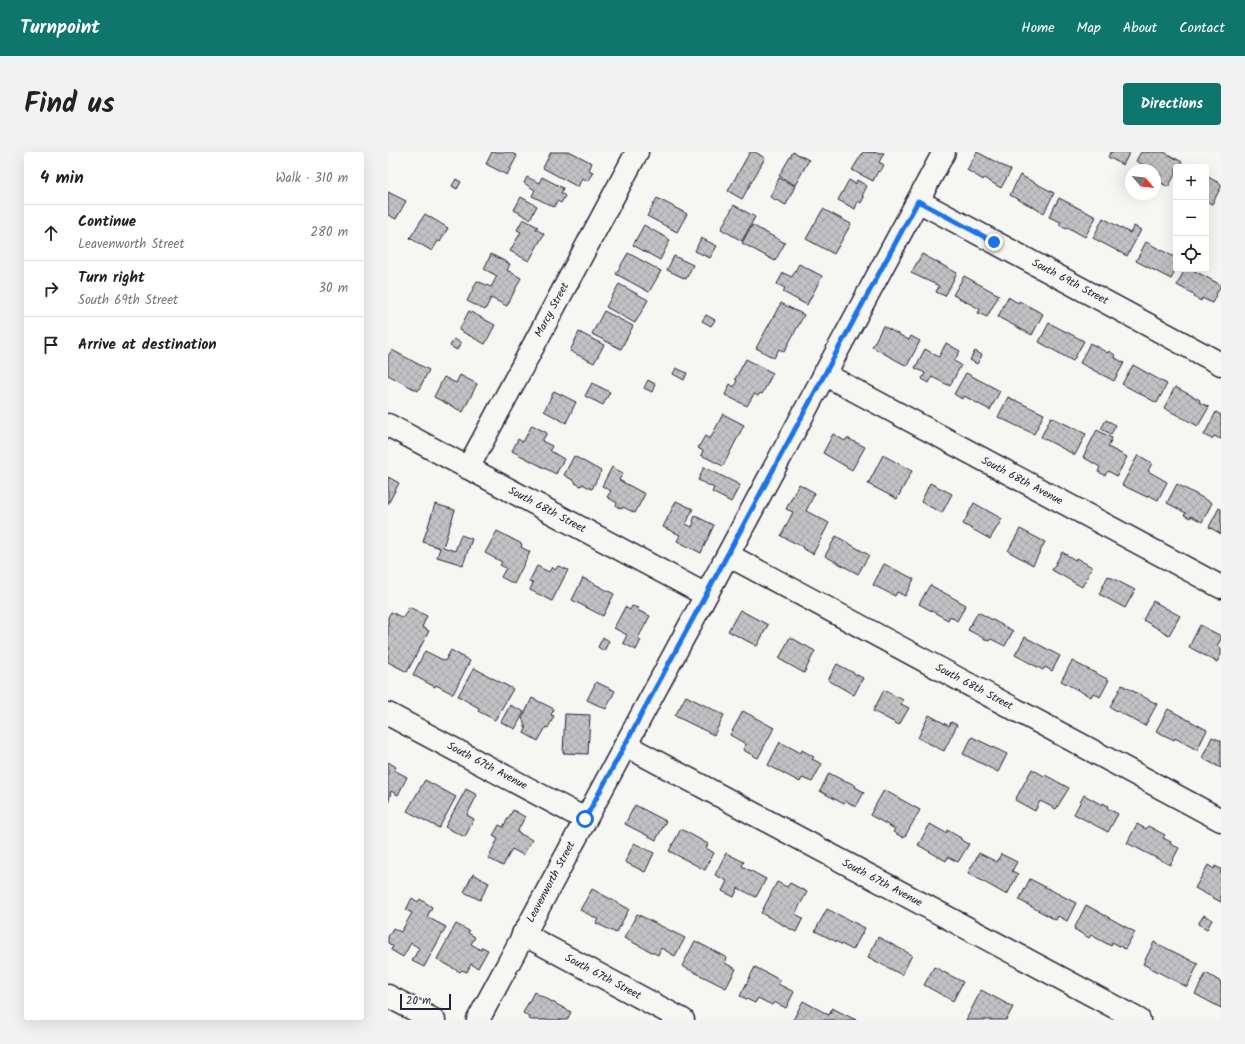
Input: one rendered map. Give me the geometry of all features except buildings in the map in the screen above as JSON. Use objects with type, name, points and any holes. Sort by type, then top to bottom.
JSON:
[{"type":"street","name":"Marcy Street","points":[[468,468],[637,152]]},
{"type":"street","name":"Leavenworth Street","points":[[478,1020],[918,201],[939,154]]},
{"type":"street","name":"South 69th Street","points":[[918,201],[1221,364]]},
{"type":"street","name":"South 68th Avenue","points":[[824,374],[1221,587]]},
{"type":"street","name":"South 68th Street","points":[[388,425],[706,595]]},
{"type":"street","name":"South 68th Street","points":[[728,555],[1221,820]]},
{"type":"street","name":"South 67th Avenue","points":[[388,714],[585,819]]},
{"type":"street","name":"South 67th Avenue","points":[[625,745],[1139,1020]]},
{"type":"street","name":"South 67th Street","points":[[523,934],[683,1020]]},
{"type":"street","points":[[388,996],[434,1020]]},
{"type":"route","points":[[585,819],[918,201],[994,242]]}]
